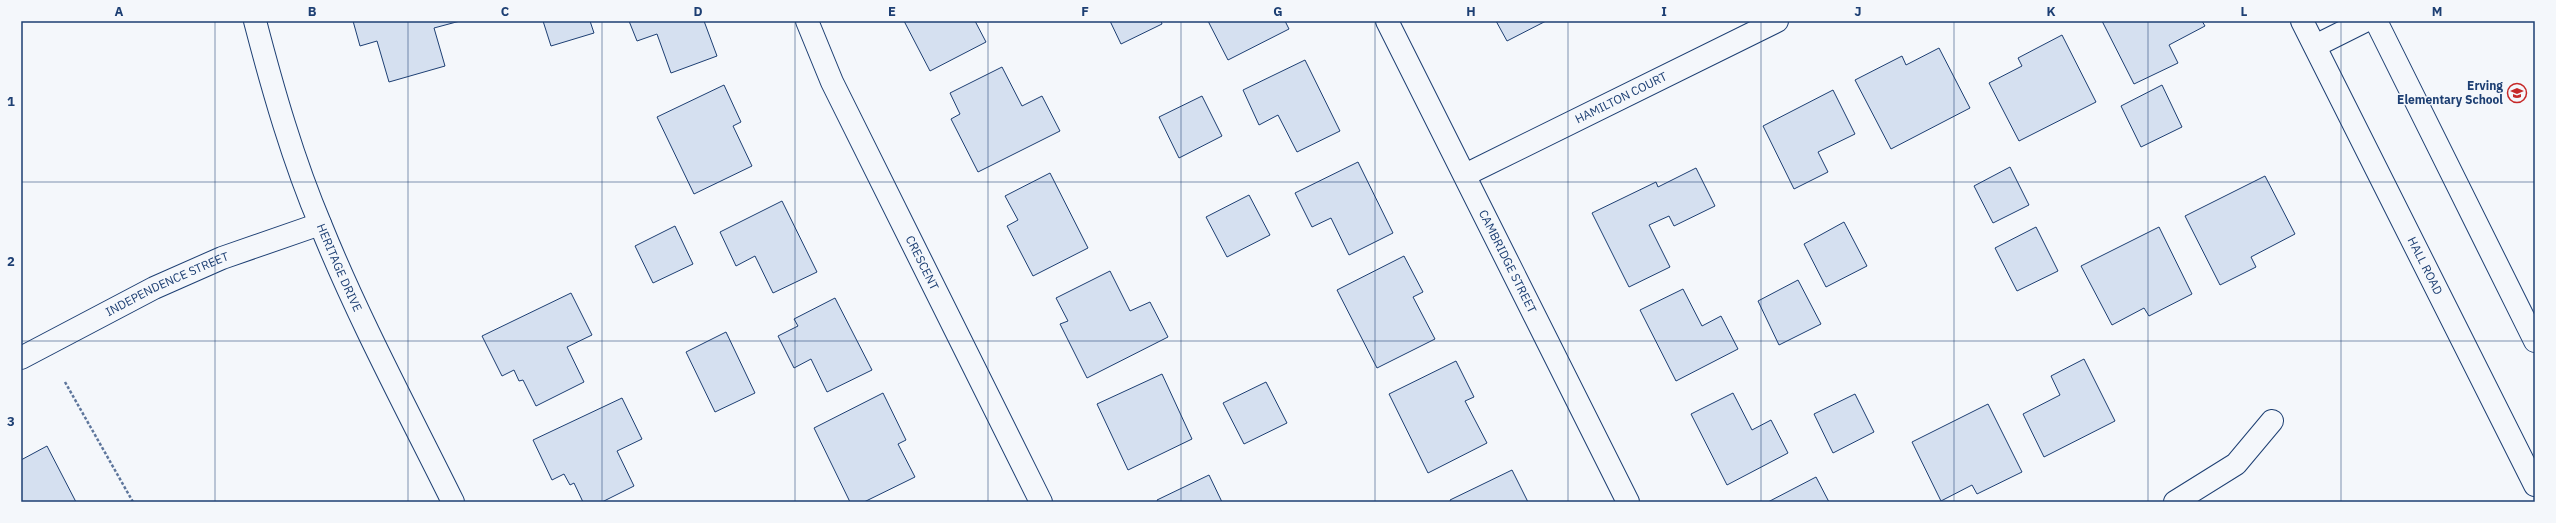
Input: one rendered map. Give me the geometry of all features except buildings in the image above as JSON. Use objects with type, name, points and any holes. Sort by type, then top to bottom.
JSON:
[{"type":"street","name":"HERITAGE DRIVE","points":[[254,21],[274,92],[320,224],[340,271],[453,502]]},
{"type":"street","name":"CRESCENT","points":[[807,21],[832,82],[1041,502]]},
{"type":"street","name":"CAMBRIDGE STREET","points":[[1387,21],[1628,502]]},
{"type":"street","name":"HAMILTON COURT","points":[[1465,175],[1777,21]]},
{"type":"street","name":"HALL ROAD","points":[[2302,21],[2535,485]]},
{"type":"street","points":[[2315,46],[2365,21]]},
{"type":"street","points":[[2376,21],[2535,341]]},
{"type":"street","name":"INDEPENDENCE STREET","points":[[21,358],[154,288],[222,258],[320,224]]},
{"type":"street","points":[[2175,502],[2236,464],[2272,421]]},
{"type":"path","points":[[65,382],[134,502]]},
{"type":"place","name":"Erving Elementary School","points":[[2517,93]]}]
